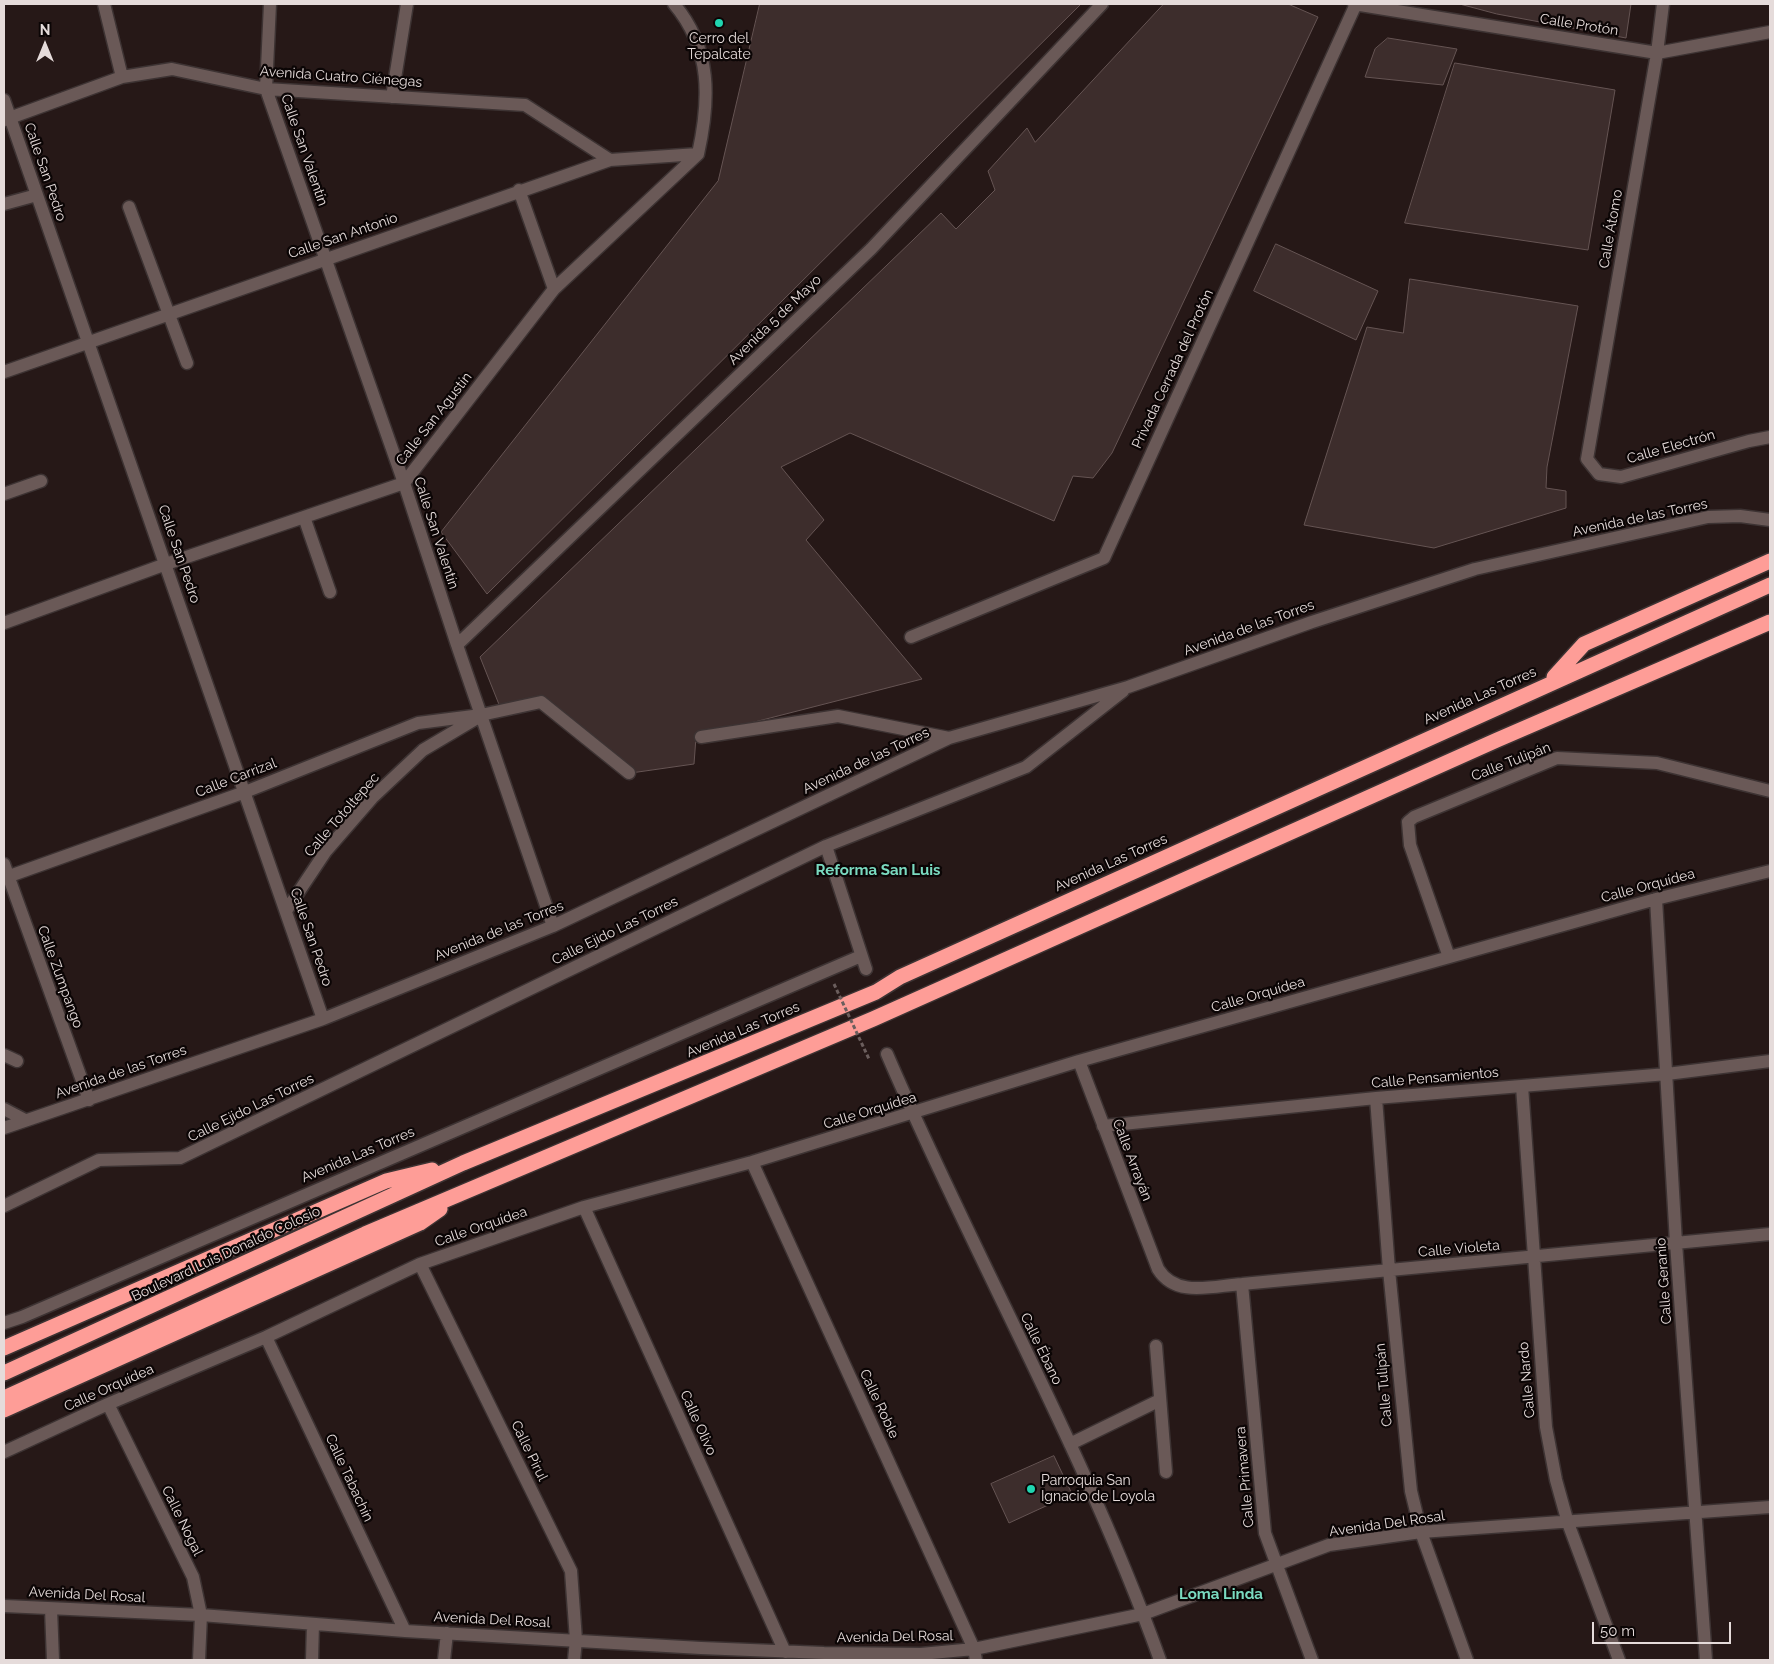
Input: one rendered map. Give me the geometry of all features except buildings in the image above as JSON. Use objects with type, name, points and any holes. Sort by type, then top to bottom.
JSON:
[{"type":"highway","points":[[1549,683],[1584,644],[1770,561]]},
{"type":"highway","name":"Avenida Las Torres","points":[[463,1164],[876,992],[900,977],[1770,585]]},
{"type":"highway","points":[[4,1398],[365,1234],[873,1019],[1497,740],[1770,622]]},
{"type":"highway","points":[[4,1348],[386,1181],[463,1164]]},
{"type":"highway","name":"Boulevard Luis Donaldo Colosio","points":[[4,1373],[463,1164]]},
{"type":"highway","points":[[4,1410],[420,1223],[463,1192]]},
{"type":"street","points":[[104,4],[122,77]]},
{"type":"street","name":"Calle San Valentín","points":[[270,4],[266,88],[404,483],[553,926]]},
{"type":"street","points":[[392,97],[407,4]]},
{"type":"street","points":[[674,4],[694,34],[702,60],[706,86],[706,117],[698,154]]},
{"type":"street","name":"Avenida 5 de Mayo","points":[[457,645],[871,249],[1102,4]]},
{"type":"street","name":"Calle Protón","points":[[1355,4],[1657,53],[1770,32]]},
{"type":"street","name":"Privada Cerrada del Protón","points":[[911,638],[1104,558],[1355,4]]},
{"type":"street","name":"Calle Átomo","points":[[1586,459],[1657,53],[1663,4]]},
{"type":"street","name":"Avenida Cuatro Ciénegas","points":[[7,119],[122,77],[172,69],[266,88],[525,105],[610,160]]},
{"type":"street","name":"Calle San Pedro","points":[[4,100],[7,119],[37,195],[323,1019]]},
{"type":"street","name":"Calle San Antonio","points":[[4,372],[88,344],[168,313],[326,257],[610,160],[698,154]]},
{"type":"street","name":"Calle San Agustín","points":[[4,623],[166,564],[404,483],[554,288],[698,154]]},
{"type":"street","points":[[519,190],[554,288]]},
{"type":"street","points":[[4,204],[37,195]]},
{"type":"street","points":[[130,207],[187,362]]},
{"type":"street","name":"Calle Electrón","points":[[1586,459],[1599,474],[1621,477],[1749,440],[1770,437]]},
{"type":"street","points":[[4,494],[41,482]]},
{"type":"street","name":"Avenida de las Torres","points":[[4,1128],[323,1019],[553,926],[950,738],[1128,687],[1312,622],[1474,569],[1708,517],[1740,516],[1770,520]]},
{"type":"street","points":[[304,517],[330,592]]},
{"type":"street","name":"Calle Ejido Las Torres","points":[[4,1206],[99,1160],[180,1158],[826,846],[1026,767],[1128,687]]},
{"type":"street","points":[[481,715],[541,702],[629,773]]},
{"type":"street","name":"Calle Carrizal","points":[[6,877],[245,792],[418,723],[481,715]]},
{"type":"street","name":"Calle Totoltepec","points":[[286,912],[326,851],[372,798],[423,750],[481,715]]},
{"type":"street","points":[[701,737],[838,716],[950,738]]},
{"type":"street","name":"Calle Tulipán","points":[[1449,957],[1410,845],[1408,822],[1414,817],[1558,758],[1657,763],[1770,791]]},
{"type":"street","points":[[826,846],[866,969]]},
{"type":"street","name":"Calle Zumpango","points":[[4,864],[6,877],[88,1100]]},
{"type":"street","name":"Calle Orquídea","points":[[4,1452],[108,1404],[266,1337],[420,1264],[584,1207],[752,1162],[1079,1061],[1656,899],[1770,871]]},
{"type":"street","name":"Calle Geranio","points":[[1656,899],[1676,1243],[1706,1660]]},
{"type":"street","name":"Avenida Las Torres","points":[[4,1323],[861,956]]},
{"type":"street","points":[[4,1054],[17,1061]]},
{"type":"street","name":"Calle Ébano","points":[[886,1054],[912,1114],[1070,1444],[1143,1614],[1160,1660]]},
{"type":"street","name":"Calle Arrayán","points":[[1079,1061],[1158,1269]]},
{"type":"street","name":"Calle Pensamientos","points":[[1103,1126],[1376,1098],[1667,1074],[1770,1061]]},
{"type":"street","name":"Calle Nardo","points":[[1522,1086],[1532,1258],[1546,1427],[1556,1480],[1568,1523],[1619,1660]]},
{"type":"street","name":"Calle Tulipán","points":[[1376,1098],[1407,1468],[1421,1532],[1467,1660]]},
{"type":"street","points":[[4,1109],[25,1120]]},
{"type":"street","name":"Calle Roble","points":[[752,1162],[975,1655]]},
{"type":"street","name":"Calle Olivo","points":[[584,1207],[785,1652]]},
{"type":"street","name":"Calle Violeta","points":[[1158,1269],[1165,1280],[1187,1288],[1532,1258],[1770,1234]]},
{"type":"street","name":"Calle Pirul","points":[[420,1264],[571,1572],[576,1640],[574,1660]]},
{"type":"street","name":"Calle Primavera","points":[[1242,1284],[1265,1533],[1312,1660]]},
{"type":"street","name":"Calle Tabachín","points":[[266,1337],[405,1631]]},
{"type":"street","points":[[1156,1346],[1166,1472]]},
{"type":"street","points":[[1070,1444],[1160,1400]]},
{"type":"street","name":"Calle Nogal","points":[[108,1404],[193,1577],[201,1615],[199,1660]]},
{"type":"street","name":"Avenida Del Rosal","points":[[4,1606],[201,1615],[405,1631],[576,1640],[701,1654],[785,1652],[823,1657],[921,1654],[975,1655],[1143,1614],[1329,1546],[1421,1532],[1568,1523],[1770,1507]]},
{"type":"street","points":[[51,1609],[53,1660]]},
{"type":"street","points":[[312,1660],[313,1624]]},
{"type":"street","points":[[444,1660],[447,1633]]},
{"type":"path","points":[[834,984],[869,1059]]},
{"type":"place","name":"Cerro del Tepalcate","points":[[719,23]]},
{"type":"place","name":"Parroquia San Ignacio de Loyola","points":[[1031,1489]]},
{"type":"district","name":"Reforma San Luis","points":[[878,870]]},
{"type":"district","name":"Loma Linda","points":[[1221,1594]]}]
